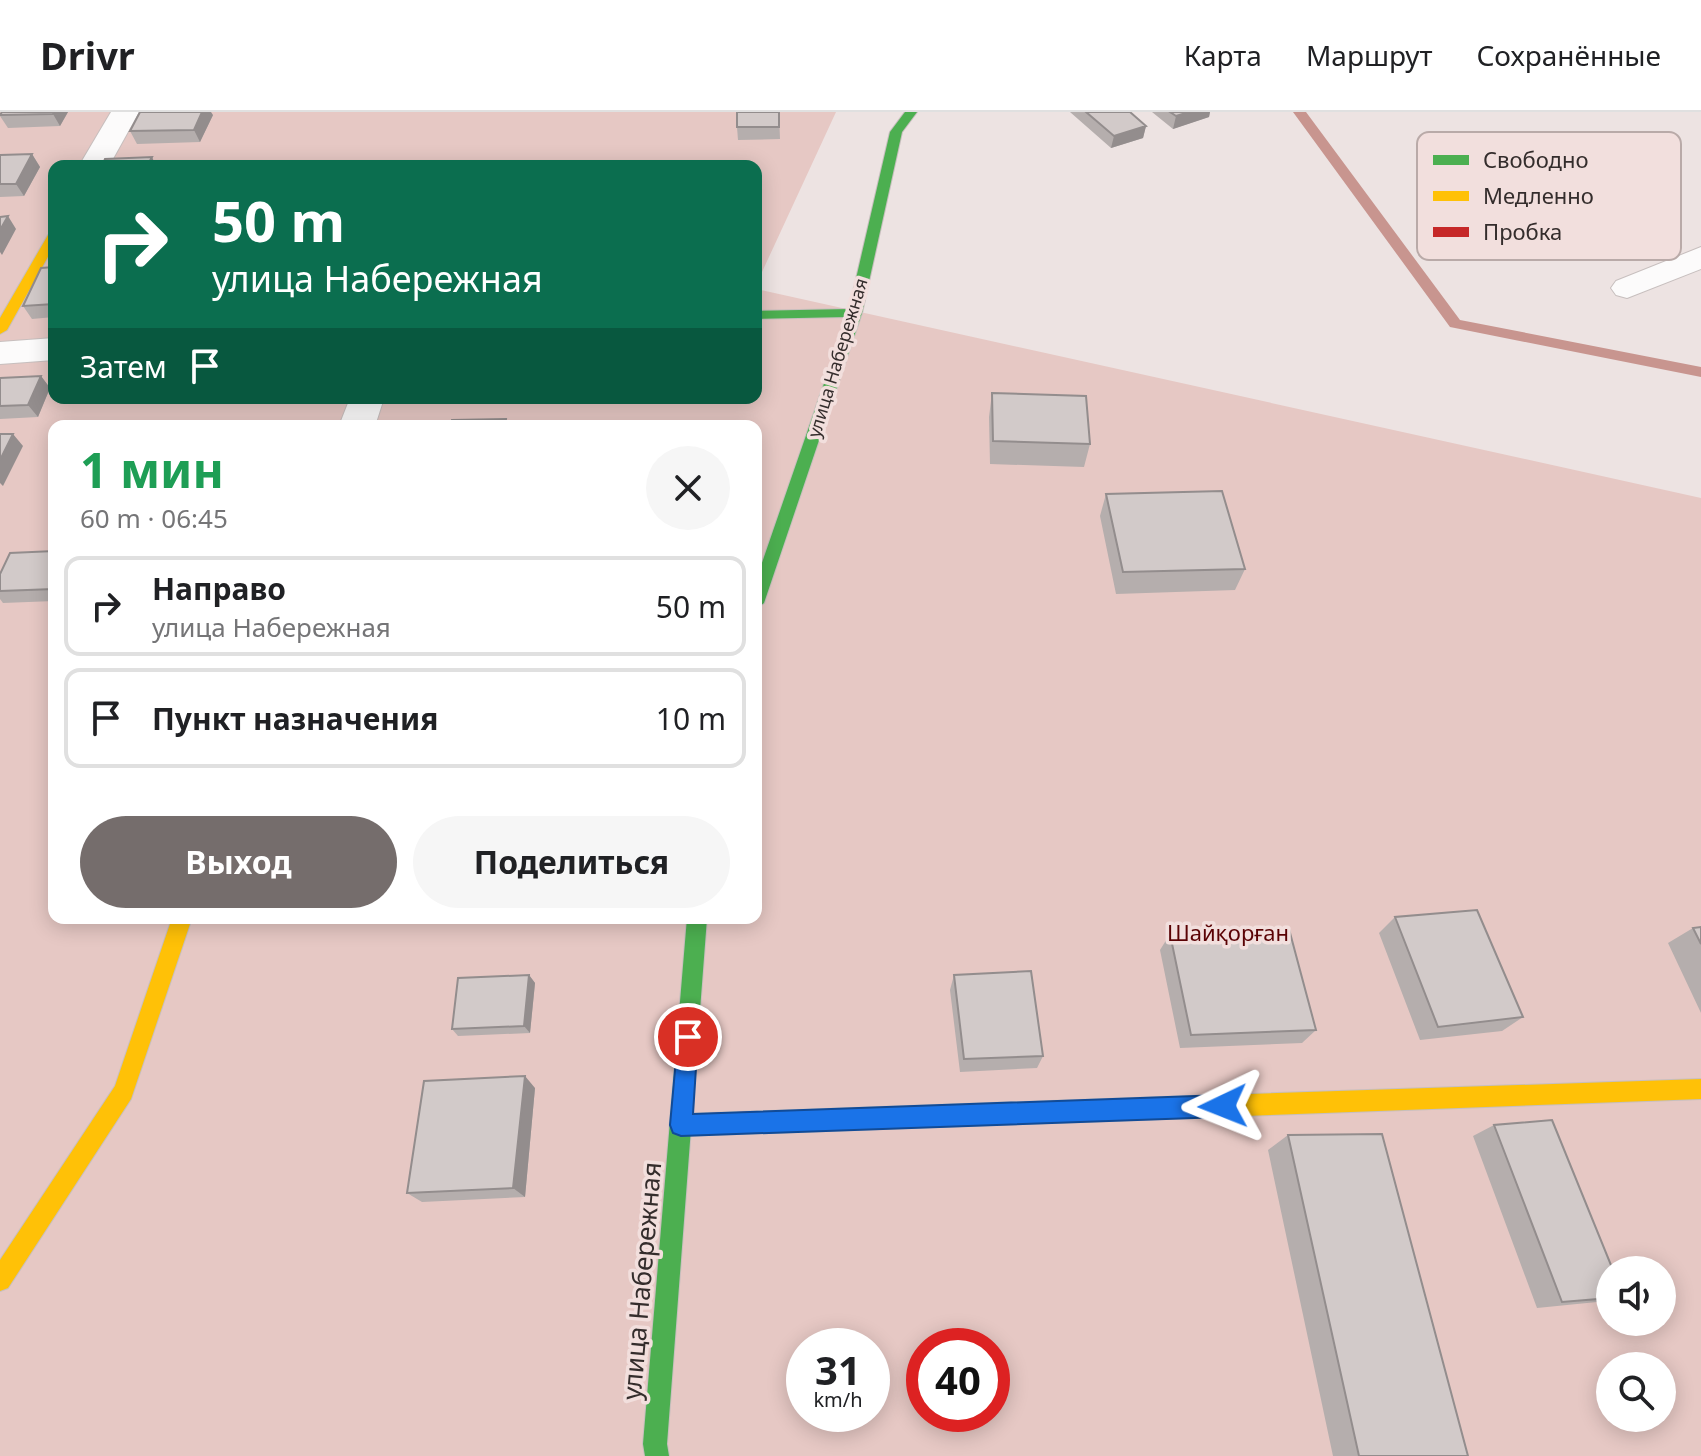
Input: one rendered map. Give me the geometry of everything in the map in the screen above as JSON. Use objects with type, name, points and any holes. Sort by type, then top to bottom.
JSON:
[{"type":"street","points":[[97,160],[125,112]]},
{"type":"street","name":"улица Набережная","points":[[762,585],[855,313],[896,132],[911,112]]},
{"type":"street","points":[[0,330],[48,246]]},
{"type":"street","points":[[1627,288],[1701,257]]},
{"type":"street","points":[[762,315],[855,313]]},
{"type":"street","points":[[0,353],[48,349]]},
{"type":"street","points":[[0,1280],[124,1092],[180,924]]},
{"type":"street","name":"улица Набережная","points":[[657,1456],[655,1444],[697,924]]},
{"type":"street","points":[[681,1125],[1701,1089]]},
{"type":"green space","name":"Шайқорған","points":[[0,112],[836,112],[762,272],[762,160],[48,160],[48,404],[762,404],[762,290],[1701,498],[1701,1456],[0,1456]]},
{"type":"building","points":[[2,112],[54,112],[0,115]]},
{"type":"building","points":[[140,112],[202,112],[194,130],[130,131]]},
{"type":"building","points":[[737,112],[779,112],[779,127],[737,127]]},
{"type":"building","points":[[1086,112],[1130,112],[1146,126],[1114,136]]},
{"type":"building","points":[[32,154],[16,184],[0,184],[0,155]]},
{"type":"building","points":[[152,157],[150,160],[105,159]]},
{"type":"building","points":[[8,216],[0,230],[0,217]]},
{"type":"building","points":[[48,267],[48,304],[23,306],[41,268]]},
{"type":"building","points":[[41,376],[28,405],[0,406],[0,378]]},
{"type":"building","points":[[992,393],[1086,396],[1090,444],[993,441]]},
{"type":"building","points":[[0,434],[13,434],[0,460]]},
{"type":"building","points":[[1222,491],[1245,569],[1123,572],[1106,494]]},
{"type":"building","points":[[48,551],[48,589],[0,591],[0,574],[10,553]]},
{"type":"building","points":[[1477,910],[1523,1017],[1438,1027],[1395,917]]},
{"type":"building","points":[[1701,927],[1701,944],[1693,928]]},
{"type":"building","points":[[1289,929],[1316,1030],[1191,1035],[1170,934]]},
{"type":"building","points":[[1031,971],[1043,1056],[964,1059],[954,975]]},
{"type":"building","points":[[529,975],[524,1026],[452,1029],[458,978]]},
{"type":"building","points":[[525,1076],[513,1188],[407,1193],[424,1081]]},
{"type":"building","points":[[1552,1120],[1607,1256],[1596,1256],[1596,1299],[1562,1302],[1494,1125]]},
{"type":"building","points":[[1382,1134],[1468,1456],[1359,1456],[1288,1135]]},
{"type":"waterway","points":[[1299,112],[1455,324],[1701,372]]},
{"type":"traffic: fast","points":[[762,585],[855,313],[896,132],[911,112]]},
{"type":"traffic: fast","points":[[762,315],[855,313]]},
{"type":"traffic: fast","points":[[657,1456],[655,1444],[697,924]]},
{"type":"traffic: slow","points":[[0,330],[48,246]]},
{"type":"traffic: slow","points":[[0,1280],[124,1092],[180,924]]},
{"type":"traffic: slow","points":[[1161,1108],[1701,1089]]},
{"type":"traffic: jam","points":[[681,1125],[1161,1108]]},
{"type":"route","points":[[688,1037],[681,1125],[1223,1106]]}]
